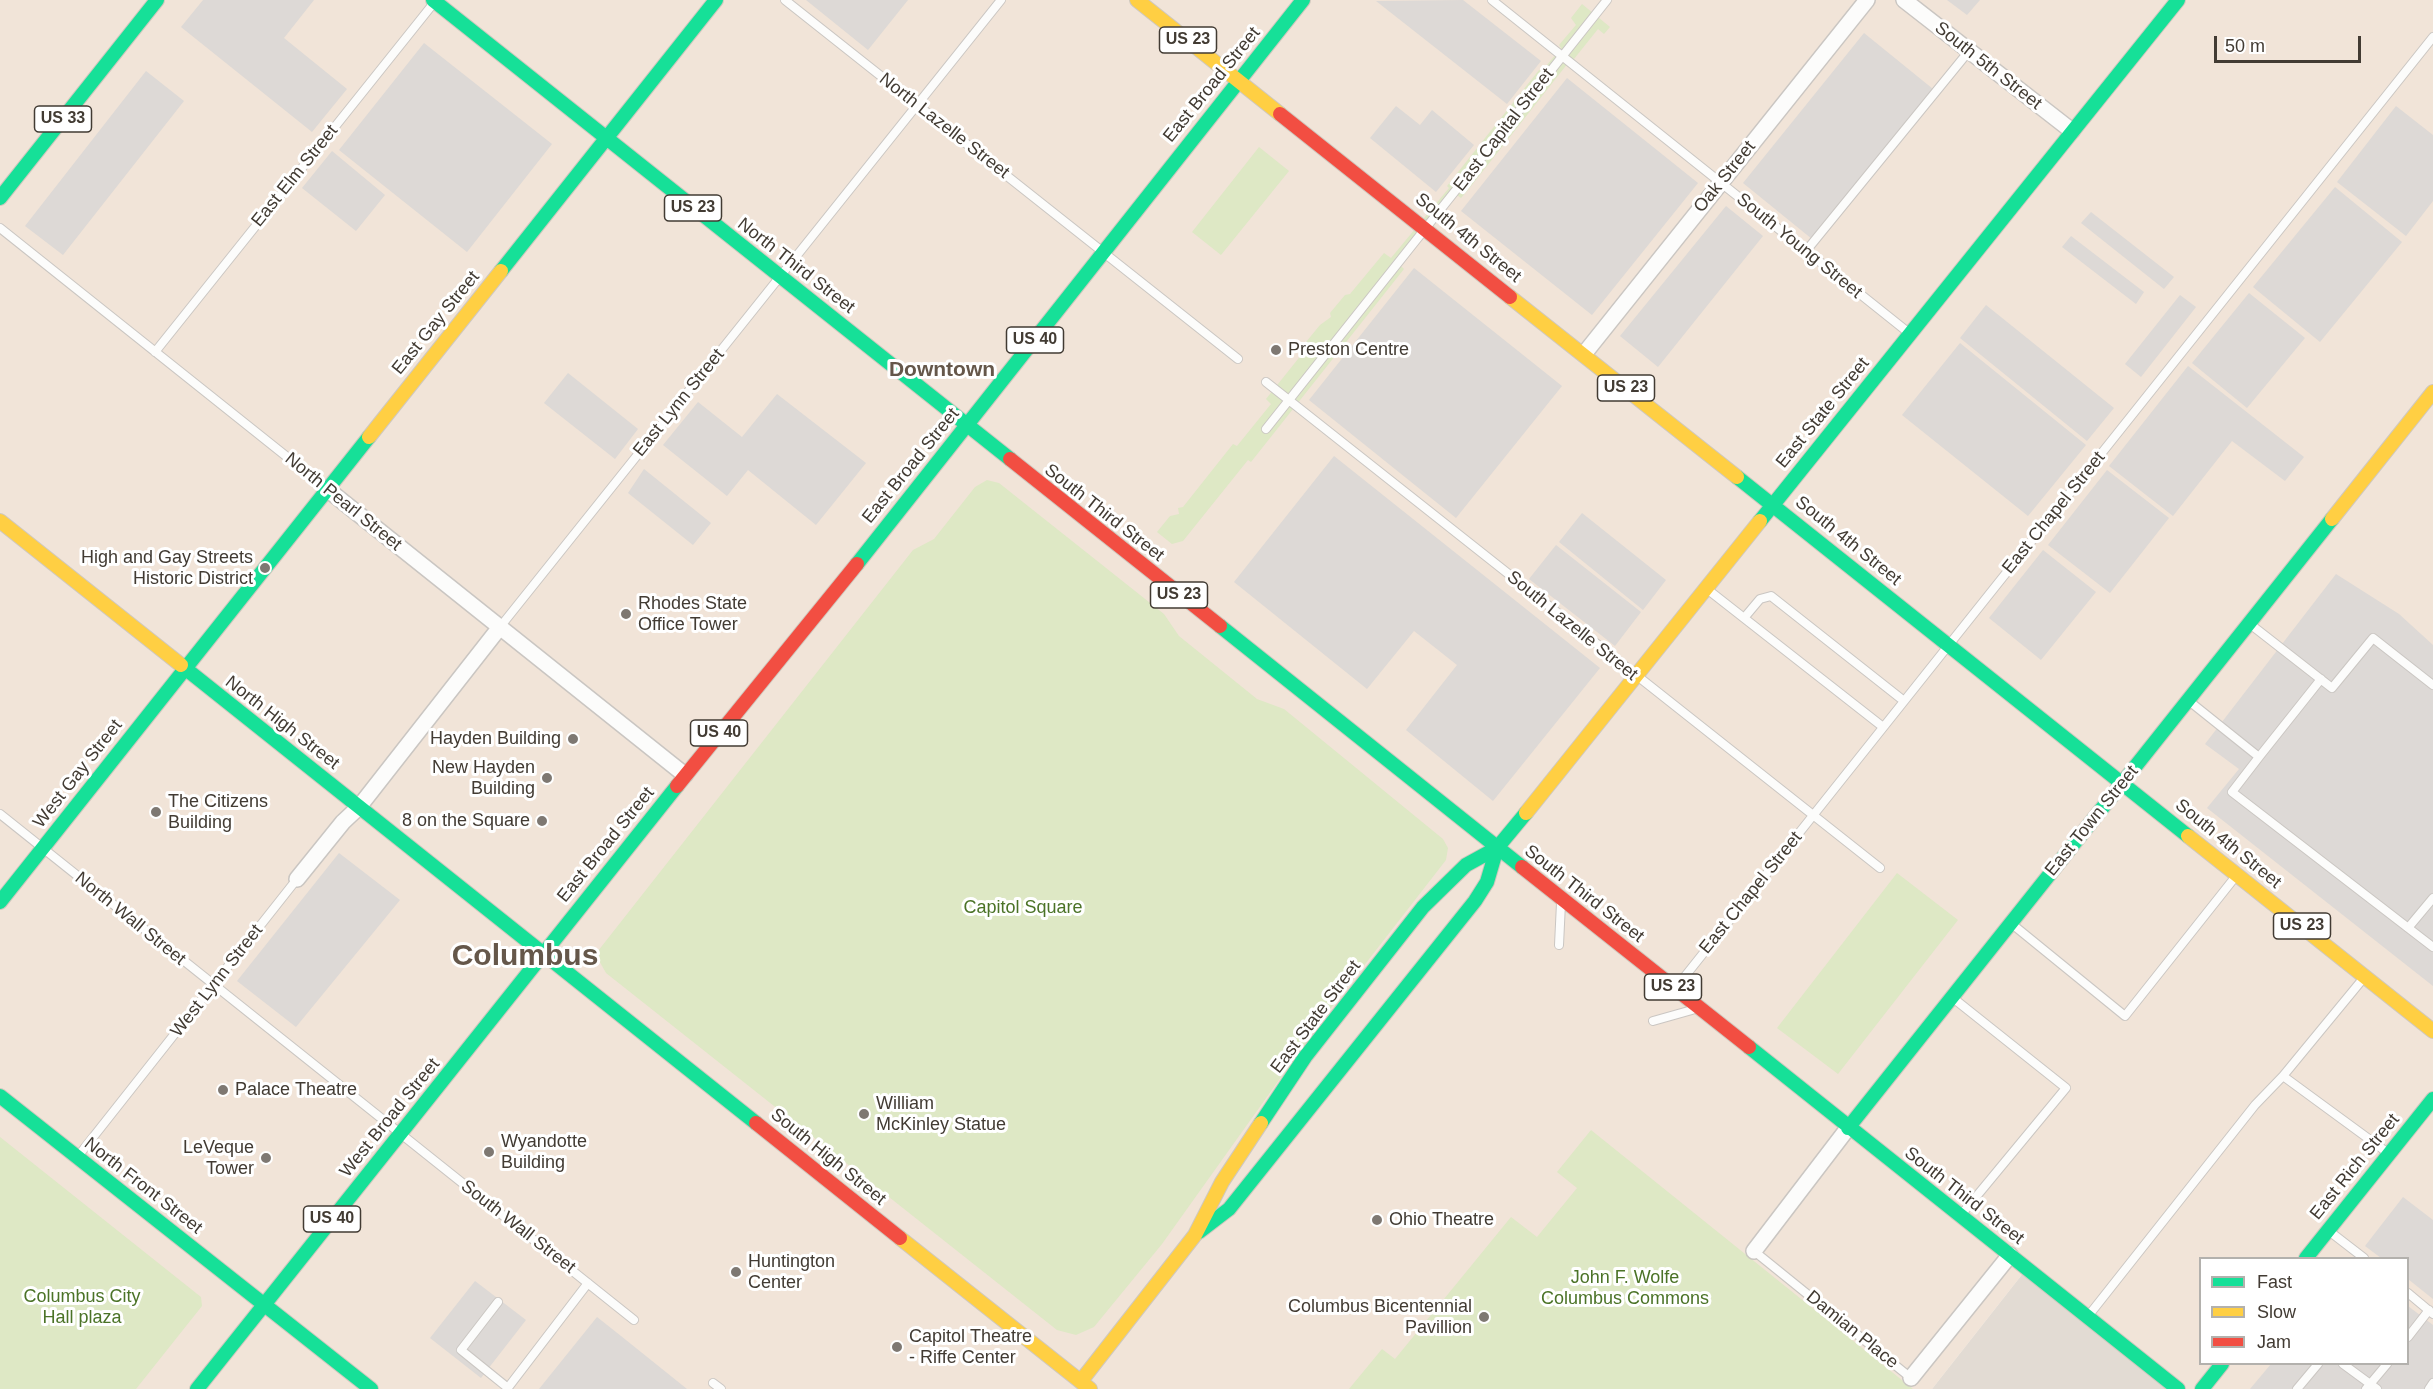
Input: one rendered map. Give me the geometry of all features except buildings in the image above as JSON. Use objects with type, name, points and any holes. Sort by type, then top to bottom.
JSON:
[{"type":"main road","name":"US 33","points":[[0,198],[157,0]]},
{"type":"main road","name":"North Third Street","points":[[434,0],[967,427]]},
{"type":"main road","name":"East Gay Street","points":[[184,668],[716,0]]},
{"type":"main road","name":"US 23","points":[[1137,0],[1240,80]]},
{"type":"main road","name":"East Broad Street","points":[[543,953],[967,427],[1303,0]]},
{"type":"main road","name":"East State Street","points":[[1195,1235],[1228,1209],[1475,901],[1487,882],[1497,848],[2178,0]]},
{"type":"main road","name":"South 4th Street","points":[[1240,80],[2433,1031]]},
{"type":"main road","name":"East Town Street","points":[[1848,1128],[2249,623],[2428,410],[2433,392]]},
{"type":"main road","name":"South Third Street","points":[[967,427],[2178,1389]]},
{"type":"main road","name":"North High Street","points":[[0,521],[543,953]]},
{"type":"main road","name":"West Gay Street","points":[[0,902],[184,668]]},
{"type":"main road","name":"East State Street","points":[[1082,1386],[1195,1235],[1222,1182],[1305,1057],[1437,891],[1466,865],[1497,848]]},
{"type":"main road","name":"West Broad Street","points":[[197,1389],[401,1135],[543,953]]},
{"type":"main road","name":"South High Street","points":[[543,953],[1082,1386]]},
{"type":"main road","name":"North Front Street","points":[[0,1096],[371,1389]]},
{"type":"main road","name":"East Rich Street","points":[[2307,1257],[2433,1099]]},
{"type":"main road","points":[[2202,1389],[2221,1365]]},
{"type":"street","name":"Oak Street","points":[[1584,354],[1867,0]]},
{"type":"street","name":"South 5th Street","points":[[1904,0],[2072,131]]},
{"type":"street","name":"North Pearl Street","points":[[327,489],[685,775]]},
{"type":"street","name":"East Lynn Street","points":[[359,807],[500,627]]},
{"type":"street","name":"West Lynn Street","points":[[297,879],[343,822],[359,807]]},
{"type":"street","name":"East Town Street","points":[[1754,1251],[1848,1128]]},
{"type":"street","name":"Damian Place","points":[[1911,1378],[2010,1255]]},
{"type":"lane","name":"East Elm Street","points":[[155,352],[434,0]]},
{"type":"lane","name":"North Lazelle Street","points":[[785,0],[1103,253]]},
{"type":"lane","name":"East Lynn Street","points":[[500,627],[1001,0]]},
{"type":"lane","name":"South Young Street","points":[[1492,0],[1910,334]]},
{"type":"lane","name":"East Capital Street","points":[[1266,429],[1607,0]]},
{"type":"lane","name":"East Chapel Street","points":[[1675,988],[2433,37]]},
{"type":"lane","points":[[1806,251],[1969,51]]},
{"type":"lane","name":"North Pearl Street","points":[[0,228],[327,489]]},
{"type":"lane","points":[[1103,253],[1238,359]]},
{"type":"lane","name":"South Lazelle Street","points":[[1266,382],[1880,868]]},
{"type":"lane","points":[[1706,588],[1883,727]]},
{"type":"lane","points":[[1744,618],[1760,598],[1771,596],[1904,701]]},
{"type":"lane","points":[[2249,623],[2332,688],[2373,638],[2433,686]]},
{"type":"lane","points":[[2321,679],[2232,792],[2433,947]]},
{"type":"lane","points":[[2188,700],[2259,757]]},
{"type":"lane","name":"North Wall Street","points":[[0,814],[401,1135]]},
{"type":"lane","points":[[2011,923],[2125,1016],[2237,875]]},
{"type":"lane","name":"West Lynn Street","points":[[78,1157],[297,879]]},
{"type":"lane","points":[[1559,945],[1561,898]]},
{"type":"lane","points":[[2408,928],[2433,898]]},
{"type":"lane","points":[[2088,1317],[2254,1105],[2283,1076],[2364,976]]},
{"type":"lane","points":[[1952,997],[2066,1088],[1960,1216]]},
{"type":"lane","points":[[1653,1021],[1699,1008]]},
{"type":"lane","points":[[2283,1076],[2389,1154]]},
{"type":"lane","name":"South Wall Street","points":[[401,1135],[634,1320]]},
{"type":"lane","points":[[2328,1230],[2363,1257]]},
{"type":"lane","name":"Damian Place","points":[[1754,1251],[1911,1378]]},
{"type":"lane","points":[[498,1302],[461,1350],[507,1388],[588,1283]]},
{"type":"lane","points":[[2409,1294],[2431,1312],[2409,1336]]},
{"type":"lane","points":[[2297,1389],[2317,1365]]},
{"type":"lane","points":[[2344,1365],[2371,1387],[2386,1365]]},
{"type":"lane","points":[[713,1383],[721,1389]]},
{"type":"lane","points":[[2429,1389],[2433,1383]]},
{"type":"shaded area","points":[[0,0],[2433,0],[2433,1389],[2169,1389],[2024,1272],[1932,1389],[0,1389]]},
{"type":"shaded area","points":[[203,0],[314,0],[284,38],[347,89],[312,132],[181,27]]},
{"type":"shaded area","points":[[806,0],[908,0],[868,50]]},
{"type":"shaded area","points":[[1463,0],[1541,61],[1507,104],[1376,1]]},
{"type":"shaded area","points":[[1947,0],[1980,0],[1967,15]]},
{"type":"shaded area","points":[[1864,33],[1933,89],[1812,239],[1743,183]]},
{"type":"shaded area","points":[[424,43],[552,144],[467,252],[339,150]]},
{"type":"shaded area","points":[[146,71],[184,101],[63,255],[25,226]]},
{"type":"shaded area","points":[[1567,78],[1698,183],[1592,315],[1461,211]]},
{"type":"shaded area","points":[[1396,106],[1420,125],[1432,110],[1474,145],[1436,192],[1370,138]]},
{"type":"shaded area","points":[[2396,106],[2433,135],[2433,201],[2406,236],[2337,182]]},
{"type":"shaded area","points":[[332,151],[385,195],[356,231],[302,188]]},
{"type":"shaded area","points":[[2335,187],[2402,242],[2320,342],[2253,287]]},
{"type":"shaded area","points":[[1726,206],[1763,236],[1658,367],[1620,336]]},
{"type":"shaded area","points":[[2091,212],[2174,277],[2164,289],[2081,223]]},
{"type":"shaded area","points":[[2071,236],[2144,292],[2136,304],[2062,247]]},
{"type":"shaded area","points":[[1414,268],[1562,386],[1456,518],[1309,400]]},
{"type":"shaded area","points":[[2249,293],[2305,338],[2247,408],[2192,363]]},
{"type":"shaded area","points":[[2180,295],[2196,307],[2141,377],[2125,364]]},
{"type":"shaded area","points":[[1986,305],[2114,408],[2087,441],[1960,338]]},
{"type":"shaded area","points":[[1960,343],[2086,445],[2028,516],[1902,415]]},
{"type":"shaded area","points":[[2188,366],[2304,457],[2285,481],[2232,441],[2173,516],[2109,466]]},
{"type":"shaded area","points":[[568,373],[638,429],[615,459],[544,403]]},
{"type":"shaded area","points":[[777,394],[866,463],[816,525],[748,470],[727,496],[663,445],[698,402],[742,437]]},
{"type":"shaded area","points":[[1334,456],[1600,668],[1493,801],[1406,730],[1457,665],[1414,631],[1367,689],[1234,582]]},
{"type":"shaded area","points":[[644,469],[711,523],[693,545],[628,493]]},
{"type":"shaded area","points":[[2107,470],[2169,518],[2110,593],[2048,545]]},
{"type":"shaded area","points":[[1582,513],[1666,580],[1643,610],[1559,542]]},
{"type":"shaded area","points":[[1556,545],[1641,612],[1615,646],[1529,579]]},
{"type":"shaded area","points":[[2043,550],[2096,592],[2041,660],[1989,618]]},
{"type":"shaded area","points":[[2336,574],[2399,614],[2433,645],[2433,986],[2207,808],[2239,769],[2205,744]]},
{"type":"shaded area","points":[[339,853],[400,900],[296,1027],[237,981]]},
{"type":"shaded area","points":[[2403,1197],[2433,1220],[2433,1299],[2409,1280],[2409,1257],[2380,1257],[2365,1246]]},
{"type":"shaded area","points":[[2024,1272],[2169,1389],[1932,1389]]},
{"type":"shaded area","points":[[475,1281],[526,1320],[481,1378],[430,1338]]},
{"type":"shaded area","points":[[2409,1307],[2433,1325],[2433,1389],[2250,1389],[2270,1365],[2409,1365]]},
{"type":"shaded area","points":[[597,1317],[621,1336],[687,1389],[539,1389]]},
{"type":"green space","points":[[1582,4],[1610,27],[1604,34],[1598,29],[1574,59],[1572,58],[1468,190],[1461,198],[1457,195],[1401,266],[1404,269],[1251,462],[1248,460],[1183,541],[1172,544],[1157,532],[1170,516],[1179,514],[1178,508],[1183,507],[1233,444],[1237,446],[1271,404],[1266,399],[1306,349],[1306,342],[1320,325],[1331,317],[1330,313],[1345,295],[1350,294],[1384,253],[1391,258],[1449,188],[1447,186],[1539,70],[1542,71],[1561,48],[1559,45],[1576,25],[1571,18]]},
{"type":"green space","points":[[1259,147],[1289,171],[1221,255],[1192,232]]},
{"type":"green space","name":"Capitol Square","points":[[987,480],[999,483],[1164,614],[1179,636],[1257,699],[1284,709],[1443,839],[1448,848],[1446,860],[1324,1017],[1162,1244],[1094,1327],[1076,1335],[1057,1330],[606,973],[597,957],[598,951],[913,550],[934,539],[975,487]]},
{"type":"green space","points":[[1897,873],[1958,920],[1838,1074],[1777,1028]]},
{"type":"green space","name":"John F. Wolfe Columbus Commons","points":[[1591,1130],[1913,1389],[1349,1389],[1382,1349],[1395,1359],[1511,1217],[1537,1237],[1577,1188],[1557,1172]]},
{"type":"green space","name":"Columbus City Hall plaza","points":[[0,1137],[201,1297],[202,1306],[136,1389],[0,1389]]},
{"type":"traffic: fast","points":[[0,198],[157,0]]},
{"type":"traffic: fast","points":[[433,0],[1010,459]]},
{"type":"traffic: fast","points":[[501,271],[716,0]]},
{"type":"traffic: fast","points":[[857,564],[1303,0]]},
{"type":"traffic: fast","points":[[1760,521],[2178,0]]},
{"type":"traffic: fast","points":[[0,902],[369,437]]},
{"type":"traffic: fast","points":[[1737,477],[2188,836]]},
{"type":"traffic: fast","points":[[1848,1128],[2332,519]]},
{"type":"traffic: fast","points":[[1220,626],[1522,867]]},
{"type":"traffic: fast","points":[[181,665],[756,1123]]},
{"type":"traffic: fast","points":[[197,1389],[677,786]]},
{"type":"traffic: fast","points":[[1261,1123],[1305,1057],[1423,907],[1466,865],[1497,848],[1526,813]]},
{"type":"traffic: fast","points":[[1199,1232],[1229,1209],[1475,901],[1487,882],[1497,848]]},
{"type":"traffic: fast","points":[[1749,1047],[2178,1389]]},
{"type":"traffic: fast","points":[[0,1096],[371,1389]]},
{"type":"traffic: fast","points":[[2307,1257],[2433,1099]]},
{"type":"traffic: fast","points":[[2202,1389],[2221,1365]]},
{"type":"traffic: slow","points":[[1137,0],[1280,114]]},
{"type":"traffic: slow","points":[[369,437],[501,271]]},
{"type":"traffic: slow","points":[[1510,297],[1737,477]]},
{"type":"traffic: slow","points":[[2332,519],[2433,392]]},
{"type":"traffic: slow","points":[[0,521],[181,665]]},
{"type":"traffic: slow","points":[[1526,813],[1760,521]]},
{"type":"traffic: slow","points":[[2188,836],[2433,1031]]},
{"type":"traffic: slow","points":[[1081,1381],[1195,1235],[1222,1182],[1261,1123]]},
{"type":"traffic: slow","points":[[900,1238],[1090,1389]]},
{"type":"traffic: jam","points":[[1280,114],[1510,297]]},
{"type":"traffic: jam","points":[[1010,459],[1220,626]]},
{"type":"traffic: jam","points":[[677,786],[857,564]]},
{"type":"traffic: jam","points":[[1522,867],[1749,1047]]},
{"type":"traffic: jam","points":[[756,1123],[900,1238]]},
{"type":"place","name":"Preston Centre","points":[[1276,350]]},
{"type":"place","name":"High and Gay Streets Historic District","points":[[265,568]]},
{"type":"place","name":"Rhodes State Office Tower","points":[[626,614]]},
{"type":"place","name":"Hayden Building","points":[[573,739]]},
{"type":"place","name":"New Hayden Building","points":[[547,778]]},
{"type":"place","name":"The Citizens Building","points":[[156,812]]},
{"type":"place","name":"8 on the Square","points":[[542,821]]},
{"type":"place","name":"Palace Theatre","points":[[223,1090]]},
{"type":"place","name":"William McKinley Statue","points":[[864,1114]]},
{"type":"place","name":"Wyandotte Building","points":[[489,1152]]},
{"type":"place","name":"LeVeque Tower","points":[[266,1158]]},
{"type":"place","name":"Ohio Theatre","points":[[1377,1220]]},
{"type":"place","name":"Huntington Center","points":[[736,1272]]},
{"type":"place","name":"Columbus Bicentennial Pavillion","points":[[1484,1317]]},
{"type":"place","name":"Capitol Theatre - Riffe Center","points":[[897,1347]]},
{"type":"district","name":"Downtown","points":[[942,370]]},
{"type":"district","name":"Columbus","points":[[525,957]]}]
